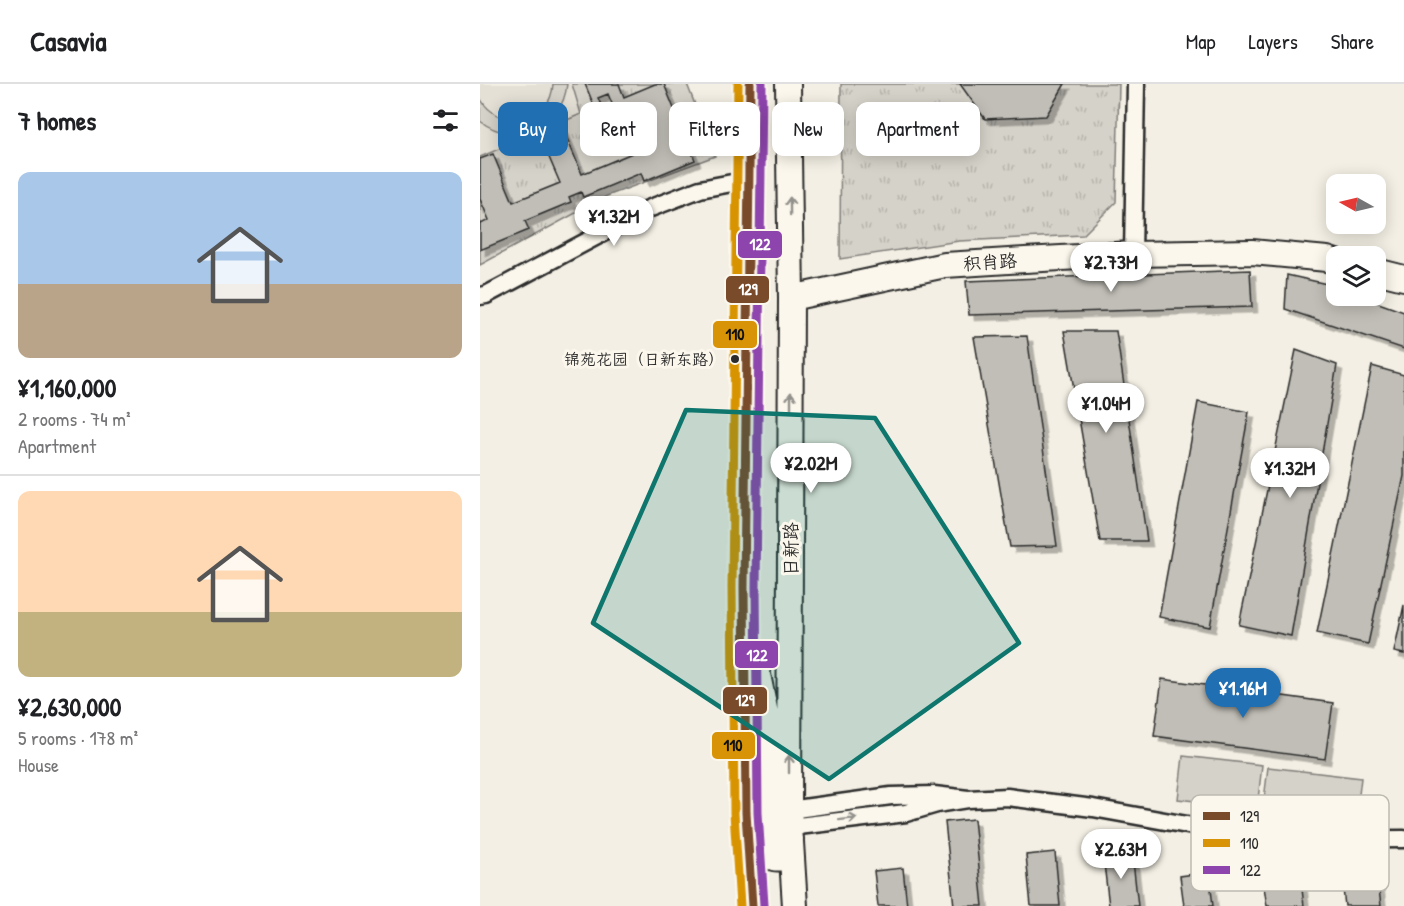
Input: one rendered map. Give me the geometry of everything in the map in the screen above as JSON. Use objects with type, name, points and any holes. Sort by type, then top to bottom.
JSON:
[{"type":"main road","points":[[750,84],[744,607],[747,813],[752,906]]},
{"type":"main road","name":"日新路","points":[[788,84],[791,298],[790,825],[795,906]]},
{"type":"main road","name":"积肖路","points":[[791,298],[945,265],[1133,254],[1252,252],[1326,259]]},
{"type":"main road","points":[[1386,274],[1404,278]]},
{"type":"main road","points":[[744,607],[769,729],[768,849],[774,858],[782,858],[785,855],[790,825]]},
{"type":"street","points":[[1133,254],[1136,84]]},
{"type":"street","points":[[480,296],[486,295],[648,210],[700,189],[748,180]]},
{"type":"street","points":[[790,825],[906,813],[937,804],[968,799],[1007,797],[1093,808],[1191,826]]},
{"type":"street","points":[[1389,839],[1404,839]]},
{"type":"highlighted area","points":[[686,410],[875,418],[1019,643],[829,779],[593,623]]},
{"type":"shaded area","points":[[480,84],[572,84],[580,115],[568,120],[568,102],[498,102],[498,149],[480,157]]},
{"type":"green space","points":[[553,84],[567,84],[562,102],[548,102]]},
{"type":"green space","points":[[572,84],[687,84],[694,102],[669,102],[669,156],[715,156],[607,196],[480,265],[480,157],[498,149],[498,156],[568,156],[568,120],[580,114],[580,156],[657,156],[657,102],[580,102],[580,111]]},
{"type":"green space","points":[[841,84],[1119,84],[1116,202],[1083,235],[959,241],[840,259],[841,156],[844,156],[844,102],[841,102]]},
{"type":"green space","points":[[480,98],[489,109],[498,115],[498,130],[480,121]]},
{"type":"green space","points":[[1183,756],[1262,765],[1259,795],[1191,795],[1191,800],[1178,799]]},
{"type":"green space","points":[[1268,767],[1361,778],[1359,795],[1265,795]]},
{"type":"building","points":[[585,84],[619,84],[624,97],[655,84],[664,84],[671,102],[669,102],[669,156],[693,156],[695,160],[644,181],[641,173],[583,197],[581,192],[569,197],[571,202],[525,221],[529,230],[480,250],[480,221],[481,224],[489,220],[480,199],[480,159],[493,154],[513,202],[560,183],[548,156],[568,156],[568,141],[582,174],[625,156],[657,156],[657,102],[611,102],[608,94],[598,98],[600,102],[592,102]]},
{"type":"building","points":[[960,84],[1065,84],[1046,116],[985,119],[980,112],[980,102],[973,102]]},
{"type":"building","points":[[1250,270],[1252,307],[969,315],[966,281]]},
{"type":"building","points":[[1287,275],[1326,284],[1326,306],[1386,306],[1404,312],[1404,349],[1285,309]]},
{"type":"building","points":[[1064,331],[1116,331],[1147,541],[1100,541]]},
{"type":"building","points":[[1027,336],[1057,546],[1010,547],[974,337]]},
{"type":"building","points":[[1296,350],[1337,365],[1291,636],[1239,625]]},
{"type":"building","points":[[1372,366],[1404,375],[1404,476],[1368,644],[1317,633]]},
{"type":"building","points":[[1198,402],[1249,412],[1210,627],[1159,617]]},
{"type":"building","points":[[1404,605],[1404,654],[1394,652]]},
{"type":"building","points":[[1162,679],[1333,703],[1325,759],[1154,736]]},
{"type":"building","points":[[974,819],[983,906],[954,906],[945,822]]},
{"type":"building","points":[[1055,852],[1060,906],[1031,906],[1026,855]]},
{"type":"building","points":[[1132,852],[1138,906],[1109,906],[1103,855]]},
{"type":"building","points":[[903,868],[907,906],[878,906],[874,871]]},
{"type":"building","points":[[1191,874],[1191,891],[1211,891],[1213,906],[1184,906],[1180,876]]},
{"type":"building","points":[[1265,891],[1302,891],[1304,906],[1267,906]]},
{"type":"building","points":[[1343,891],[1379,891],[1381,906],[1345,906]]},
{"type":"transit line","name":"110","points":[[738,84],[732,587],[734,813],[740,906]]},
{"type":"transit line","name":"129","points":[[750,84],[744,587],[746,813],[752,906]]},
{"type":"transit line","name":"122","points":[[762,84],[756,587],[758,813],[764,905]]},
{"type":"place","name":"锦苑花园（日新东路）","points":[[735,359]]}]
